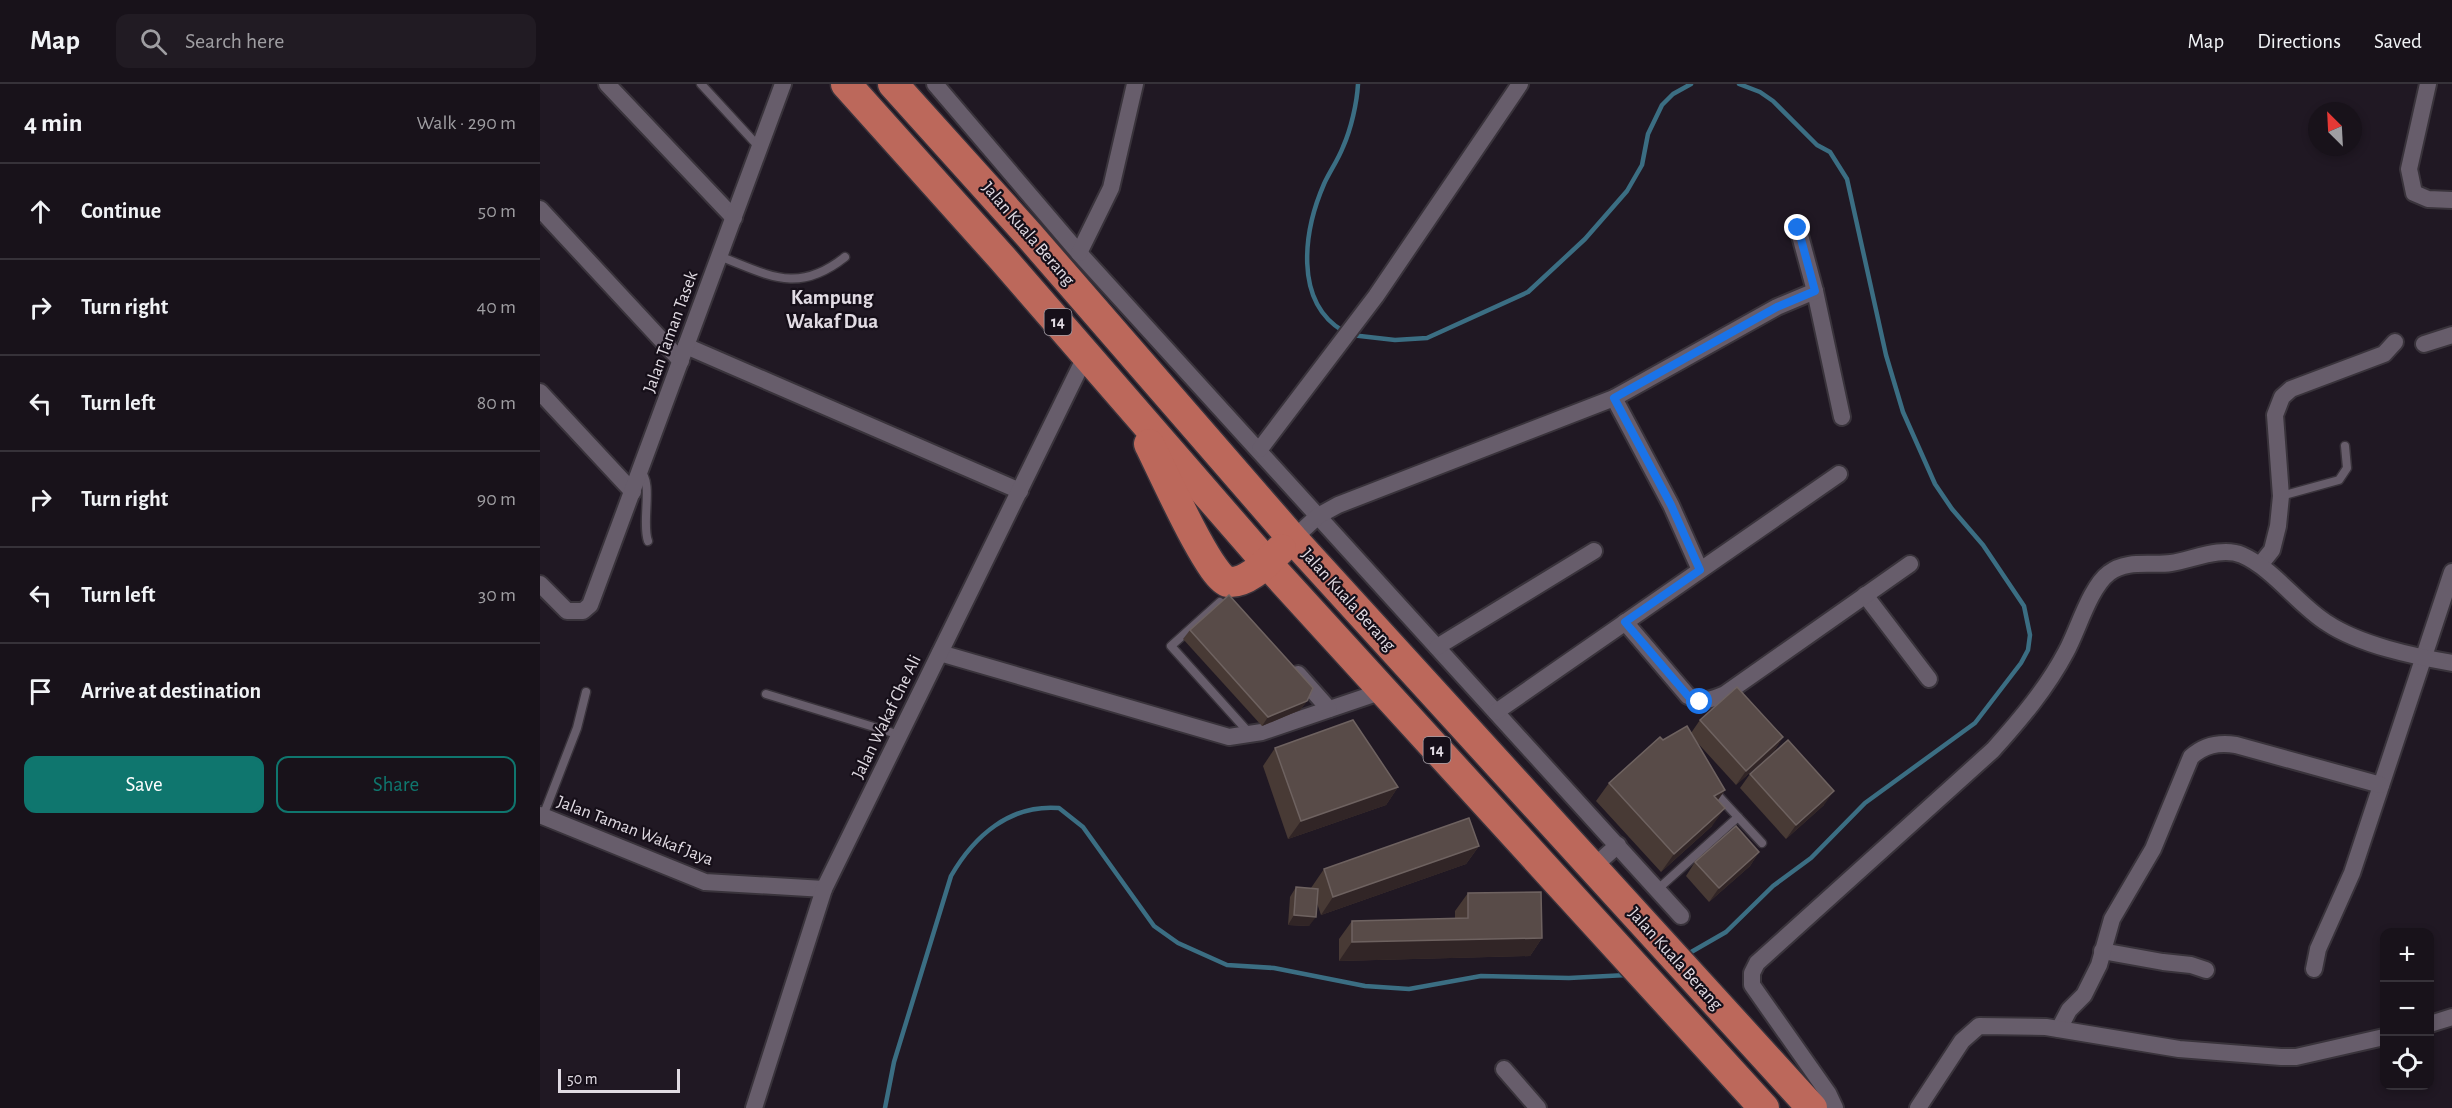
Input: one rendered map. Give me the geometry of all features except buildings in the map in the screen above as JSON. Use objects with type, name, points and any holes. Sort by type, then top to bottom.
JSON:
[{"type":"highway","name":"Jalan Kuala Berang","points":[[846,84],[1266,562],[1764,1108]]},
{"type":"highway","name":"Jalan Kuala Berang","points":[[893,84],[1029,235],[1293,539],[1812,1108]]},
{"type":"highway","points":[[1130,406],[1211,567],[1230,594],[1293,539]]},
{"type":"street","points":[[607,84],[734,218]]},
{"type":"street","name":"Jalan Taman Tasek","points":[[540,584],[567,611],[583,611],[590,605],[783,84]]},
{"type":"street","points":[[935,84],[1079,253],[1260,449],[1318,516],[1682,916]]},
{"type":"street","points":[[1079,253],[1111,188],[1135,84]]},
{"type":"street","points":[[1260,449],[1376,296],[1520,84]]},
{"type":"street","points":[[2428,84],[2409,169],[2410,183],[2414,193],[2428,199],[2452,200]]},
{"type":"street","points":[[540,209],[684,353],[1020,491]]},
{"type":"street","points":[[1798,228],[1815,291],[1842,417]]},
{"type":"street","points":[[1293,539],[1318,516],[1338,505],[1614,398],[1777,307],[1815,291]]},
{"type":"street","points":[[2424,344],[2452,335]]},
{"type":"street","points":[[2260,565],[2275,542],[2281,496],[2275,415],[2282,397],[2291,389],[2384,354],[2395,342]]},
{"type":"street","name":"Jalan Wakaf Che Ali","points":[[754,1108],[824,889],[1086,355]]},
{"type":"street","points":[[540,392],[633,492]]},
{"type":"street","points":[[1614,398],[1671,505],[1700,570]]},
{"type":"street","points":[[1496,712],[1839,474]]},
{"type":"street","points":[[1437,647],[1594,551]]},
{"type":"street","points":[[1835,1108],[1828,1093],[1752,985],[1752,973],[1756,963],[1993,750],[2012,729],[2066,653],[2099,584],[2109,573],[2121,567],[2168,564],[2208,555],[2238,554],[2260,565],[2327,623],[2358,638],[2424,658],[2452,663]]},
{"type":"street","points":[[1625,622],[1688,696],[1700,702],[1725,694],[1910,564]]},
{"type":"street","points":[[2314,969],[2318,950],[2352,873],[2452,572]]},
{"type":"street","points":[[1865,596],[1929,679]]},
{"type":"street","points":[[940,653],[1229,737],[1251,735],[1383,691]]},
{"type":"street","points":[[1290,666],[1329,709]]},
{"type":"street","points":[[2059,1029],[2069,1010],[2084,995],[2099,965],[2112,919],[2153,849],[2191,757],[2198,750],[2217,744],[2236,745],[2381,785]]},
{"type":"street","name":"Jalan Taman Wakaf Jaya","points":[[541,815],[705,882],[824,889]]},
{"type":"street","points":[[1592,868],[1618,845]]},
{"type":"street","points":[[2102,951],[2163,962],[2191,964],[2206,970]]},
{"type":"street","points":[[2434,1023],[2452,1017]]},
{"type":"street","points":[[1918,1108],[1962,1041],[1979,1026],[2059,1029],[2187,1050],[2281,1057],[2296,1056],[2380,1038]]},
{"type":"street","points":[[1504,1069],[1538,1108]]},
{"type":"lane","points":[[701,84],[760,147]]},
{"type":"lane","points":[[720,256],[777,278],[790,280],[820,272],[845,257]]},
{"type":"lane","points":[[2281,496],[2326,486],[2339,480],[2347,468],[2345,446]]},
{"type":"lane","points":[[640,471],[647,481],[644,523],[648,541]]},
{"type":"lane","points":[[1230,594],[1171,646],[1251,735]]},
{"type":"lane","points":[[541,815],[577,728],[586,692]]},
{"type":"lane","points":[[766,694],[900,735]]},
{"type":"lane","points":[[1709,786],[1762,843]]},
{"type":"lane","points":[[1658,889],[1738,817]]},
{"type":"waterway","points":[[1343,331],[1327,318],[1316,302],[1307,264],[1308,243],[1317,202],[1349,132],[1358,84]]},
{"type":"waterway","points":[[1351,335],[1395,340],[1427,338],[1528,292],[1585,239],[1627,191],[1642,165],[1648,134],[1662,105],[1673,94],[1691,84]]},
{"type":"waterway","points":[[1686,955],[1726,932],[1773,886],[1811,858],[1865,803],[1975,723],[2021,663],[2028,650],[2030,635],[2024,606],[1983,545],[1952,509],[1935,484],[1903,412],[1886,355],[1847,179],[1830,152],[1817,145],[1773,101],[1760,92],[1739,84]]},
{"type":"waterway","points":[[885,1108],[894,1062],[951,876],[971,848],[995,826],[1009,817],[1041,808],[1059,808],[1083,827],[1154,926],[1178,943],[1227,965],[1274,968],[1365,986],[1409,989],[1481,976],[1569,978],[1627,975]]},
{"type":"district","name":"Kampung Wakaf Dua","points":[[832,309]]},
{"type":"route","points":[[1700,702],[1688,696],[1625,622],[1700,570],[1671,505],[1614,398],[1777,307],[1815,291],[1798,228]]}]
